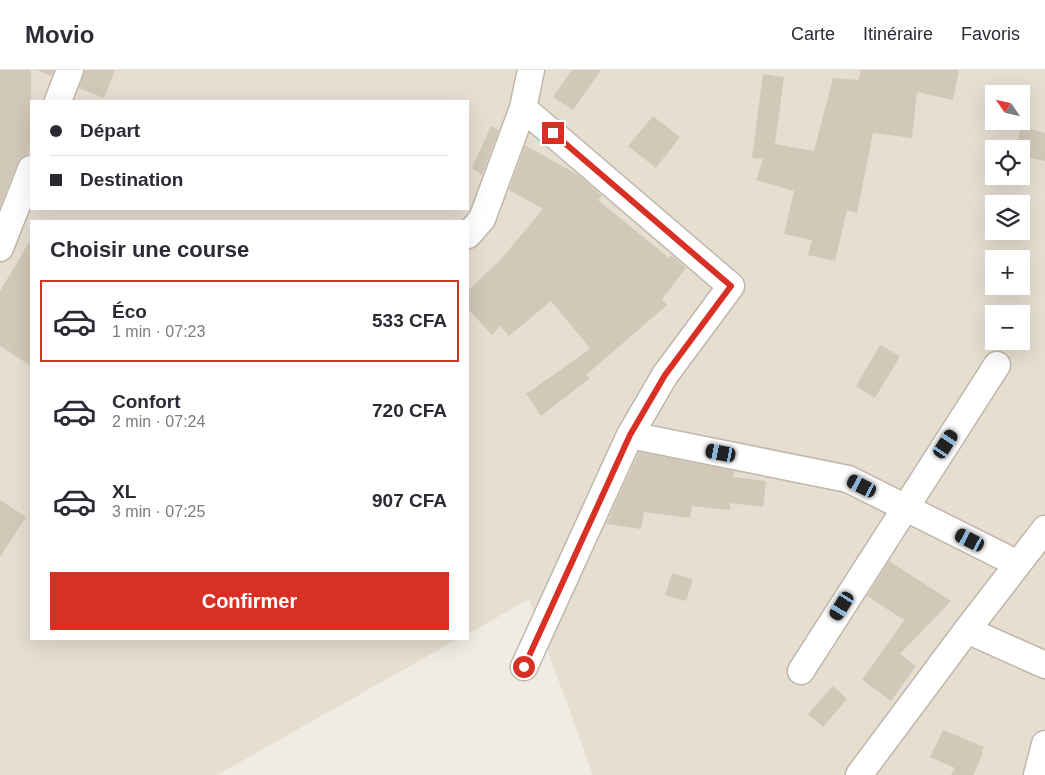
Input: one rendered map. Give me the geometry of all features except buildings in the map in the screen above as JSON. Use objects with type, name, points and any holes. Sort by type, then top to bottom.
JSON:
[{"type":"street","points":[[58,100],[70,70]]},
{"type":"street","points":[[469,234],[482,219],[523,108],[531,70]]},
{"type":"street","points":[[523,108],[731,286],[665,375],[630,435],[524,667]]},
{"type":"street","points":[[0,248],[9,199],[30,170]]},
{"type":"street","points":[[801,671],[997,364]]},
{"type":"street","points":[[630,435],[848,479],[1018,564]]},
{"type":"street","points":[[859,775],[1045,529]]},
{"type":"street","points":[[967,630],[1045,665]]},
{"type":"street","points":[[1037,775],[1045,744]]},
{"type":"shaded area","points":[[0,70],[1045,70],[1045,775],[593,775],[529,599],[469,633],[469,220],[30,220],[30,640],[456,640],[217,775],[0,775]]},
{"type":"route","points":[[524,667],[630,435],[665,375],[731,286],[553,133]]}]
